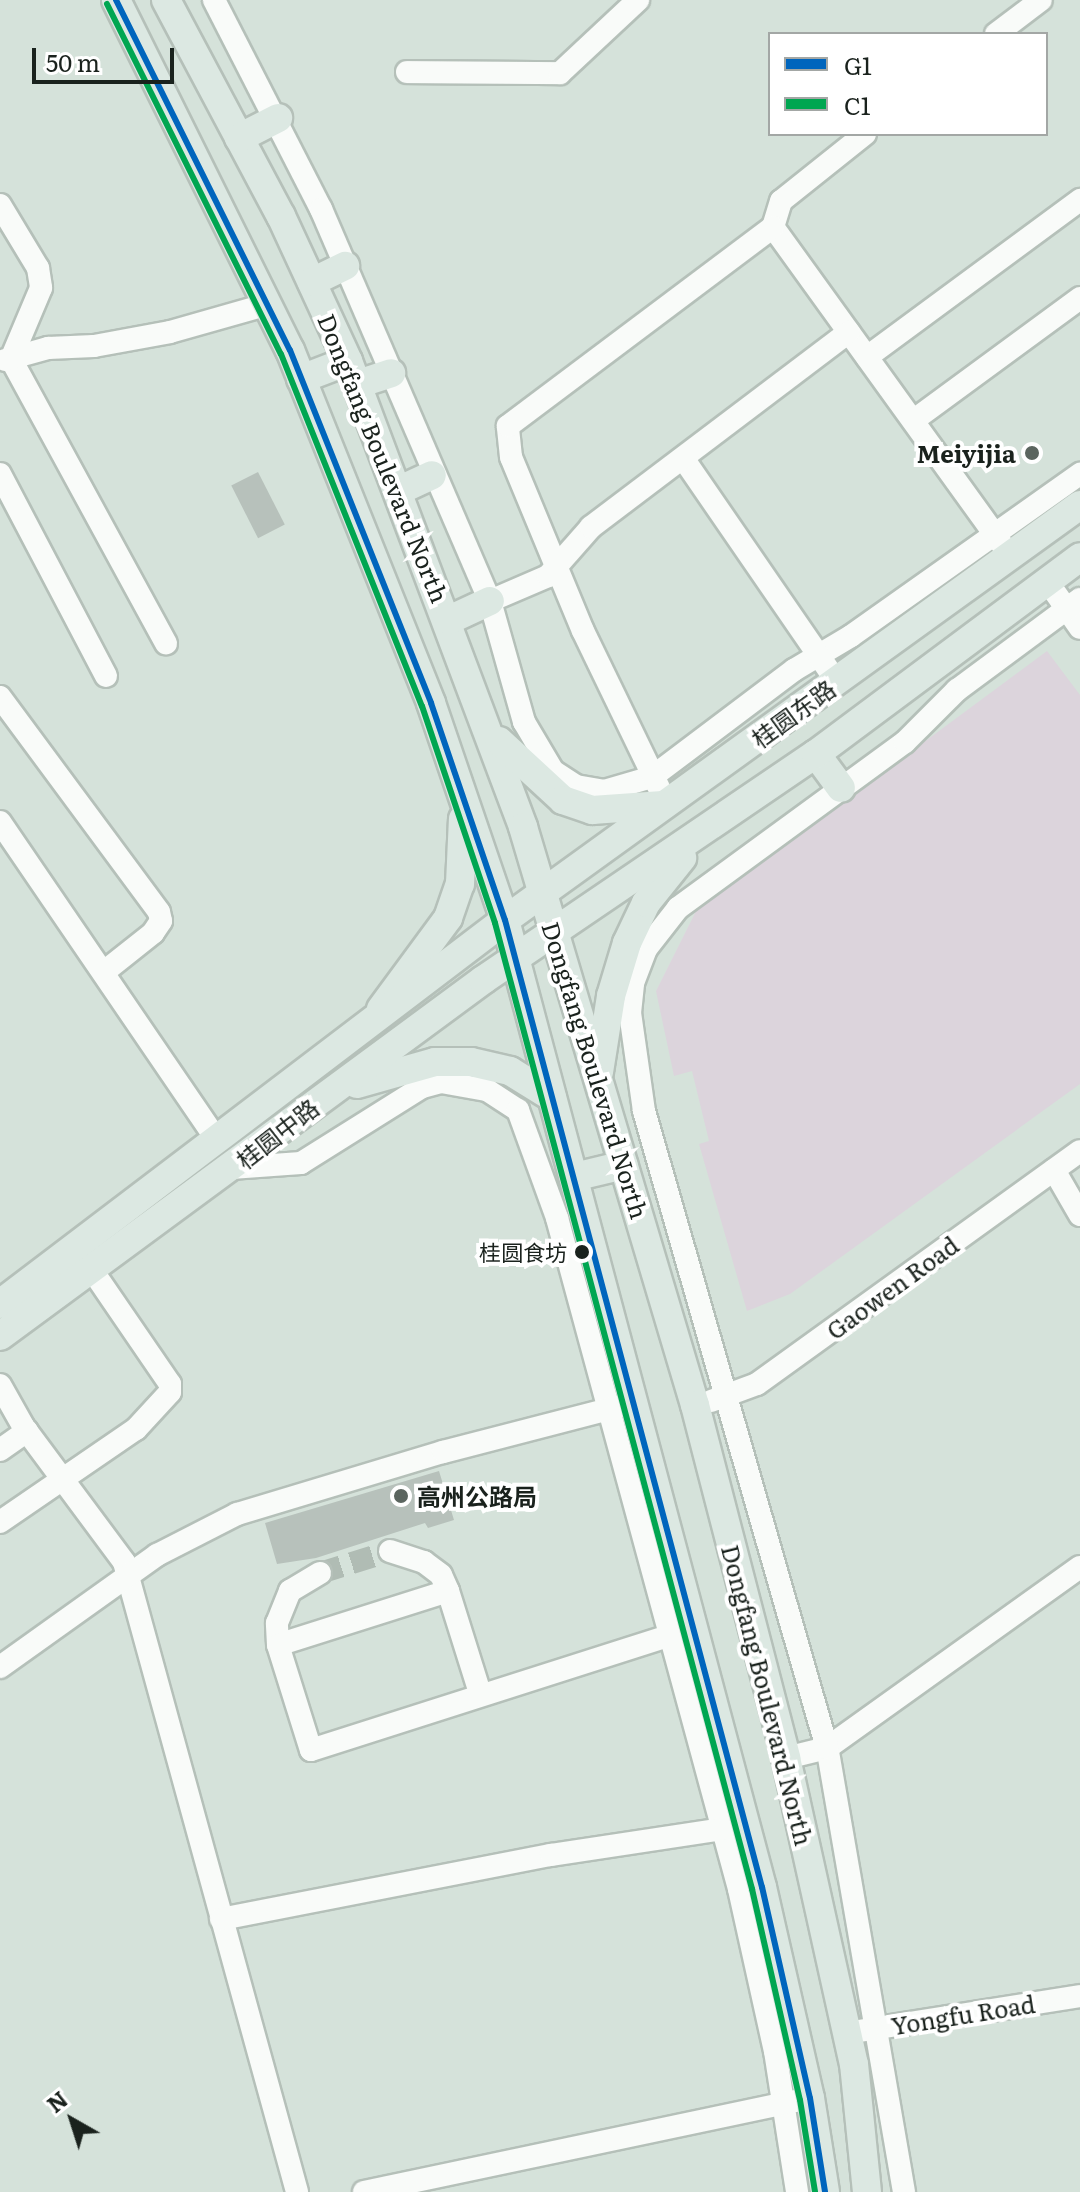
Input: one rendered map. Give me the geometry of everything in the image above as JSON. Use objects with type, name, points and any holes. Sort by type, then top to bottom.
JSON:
[{"type":"main road","name":"Dongfang Boulevard North","points":[[116,0],[269,304],[301,379],[462,794],[505,920],[637,1400],[683,1631],[734,1827],[797,2101],[823,2192]]},
{"type":"main road","name":"Dongfang Boulevard North","points":[[166,0],[312,282],[353,373],[490,730],[544,895],[695,1405],[786,1758],[847,2033],[867,2192]]},
{"type":"main road","points":[[239,138],[278,118]]},
{"type":"main road","points":[[312,282],[345,266]]},
{"type":"main road","points":[[301,379],[353,373],[391,373]]},
{"type":"main road","points":[[400,490],[432,475]]},
{"type":"main road","name":"桂圆东路","points":[[505,920],[544,895],[837,682],[1002,544],[1080,505]]},
{"type":"main road","name":"桂圆东路","points":[[555,932],[816,754],[1080,557]]},
{"type":"main road","points":[[449,620],[490,601]]},
{"type":"main road","points":[[490,730],[514,761],[563,800],[592,810],[668,804]]},
{"type":"main road","points":[[816,754],[841,788]]},
{"type":"main road","points":[[370,1026],[403,973],[448,918],[460,884],[462,794]]},
{"type":"main road","points":[[598,1077],[611,996],[627,943],[646,903],[707,830]]},
{"type":"main road","name":"桂圆中路","points":[[1,1326],[217,1140],[505,920]]},
{"type":"main road","name":"桂圆中路","points":[[1,1326],[92,1270],[326,1095],[555,932]]},
{"type":"main road","points":[[326,1095],[435,1062],[471,1062],[510,1071],[552,1097]]},
{"type":"main road","points":[[574,1177],[624,1165]]},
{"type":"street","points":[[214,0],[278,118],[345,266],[432,475],[490,601],[524,722],[553,771],[576,786],[604,791],[652,777],[820,653],[1002,544],[1080,474]]},
{"type":"street","points":[[407,72],[560,73],[638,0]]},
{"type":"street","points":[[999,32],[1041,0]]},
{"type":"street","points":[[668,804],[609,692],[511,457],[508,426],[773,227],[781,201],[862,136]]},
{"type":"street","points":[[867,357],[1080,200]]},
{"type":"street","points":[[0,205],[38,268],[41,288],[6,360]]},
{"type":"street","points":[[773,227],[1002,544]]},
{"type":"street","points":[[914,420],[1080,298]]},
{"type":"street","points":[[6,360],[48,348],[94,346],[170,332],[269,304]]},
{"type":"street","points":[[490,601],[558,568],[591,527],[849,332]]},
{"type":"street","points":[[6,360],[166,643]]},
{"type":"street","points":[[683,458],[820,653],[837,682]]},
{"type":"street","points":[[0,474],[106,676]]},
{"type":"street","points":[[1047,581],[1073,604],[1080,628]]},
{"type":"street","points":[[904,2192],[879,2027],[827,1748],[644,1111],[633,1054],[633,983],[646,949],[678,908],[905,742],[957,690],[1073,604]]},
{"type":"street","points":[[0,697],[159,912],[161,921],[153,933],[104,972]]},
{"type":"street","points":[[0,822],[217,1140]]},
{"type":"street","points":[[231,1168],[301,1163],[422,1087],[441,1082],[501,1096],[527,1129],[557,1218],[607,1412],[683,1631],[480,1693],[311,1750],[278,1645],[277,1623],[290,1591],[320,1573]]},
{"type":"street","name":"Gaowen Road","points":[[695,1405],[724,1398],[757,1384],[1080,1151]]},
{"type":"street","points":[[1054,1170],[1080,1215]]},
{"type":"street","points":[[0,1522],[157,1411],[170,1392],[170,1384],[92,1270]]},
{"type":"street","points":[[0,1385],[27,1431],[118,1551],[128,1578],[297,2192]]},
{"type":"street","points":[[0,1667],[193,1533],[237,1514],[443,1452],[607,1412],[637,1400]]},
{"type":"street","points":[[0,1450],[27,1431]]},
{"type":"street","points":[[390,1551],[424,1562],[441,1575],[480,1693]]},
{"type":"street","points":[[786,1758],[827,1748],[1080,1567]]},
{"type":"street","points":[[278,1645],[448,1591]]},
{"type":"street","points":[[221,1919],[551,1855],[734,1827]]},
{"type":"street","name":"Yongfu Road","points":[[847,2033],[1080,1996]]},
{"type":"street","points":[[364,2192],[797,2101],[797,2192]]},
{"type":"shaded area","points":[[1047,651],[1080,695],[1080,1084],[790,1294],[747,1311],[699,1144],[709,1141],[692,1071],[674,1076],[656,991],[696,911]]},
{"type":"building","points":[[258,472],[285,525],[258,538],[231,486]]},
{"type":"building","name":"高州公路局","points":[[439,1471],[454,1520],[428,1528],[425,1523],[316,1558],[277,1564],[265,1523]]},
{"type":"tunnel","points":[[320,1573],[390,1551]]},
{"type":"transit line","name":"G1","points":[[116,0],[290,350],[431,703],[505,920],[762,1887],[810,2098],[825,2192]]},
{"type":"transit line","name":"C1","points":[[107,4],[281,354],[422,706],[495,923],[752,1889],[800,2100],[815,2192]]},
{"type":"place","name":"Meiyijia","points":[[1032,453]]},
{"type":"place","name":"桂圆食坊","points":[[582,1252]]},
{"type":"place","name":"高州公路局","points":[[401,1496]]}]
